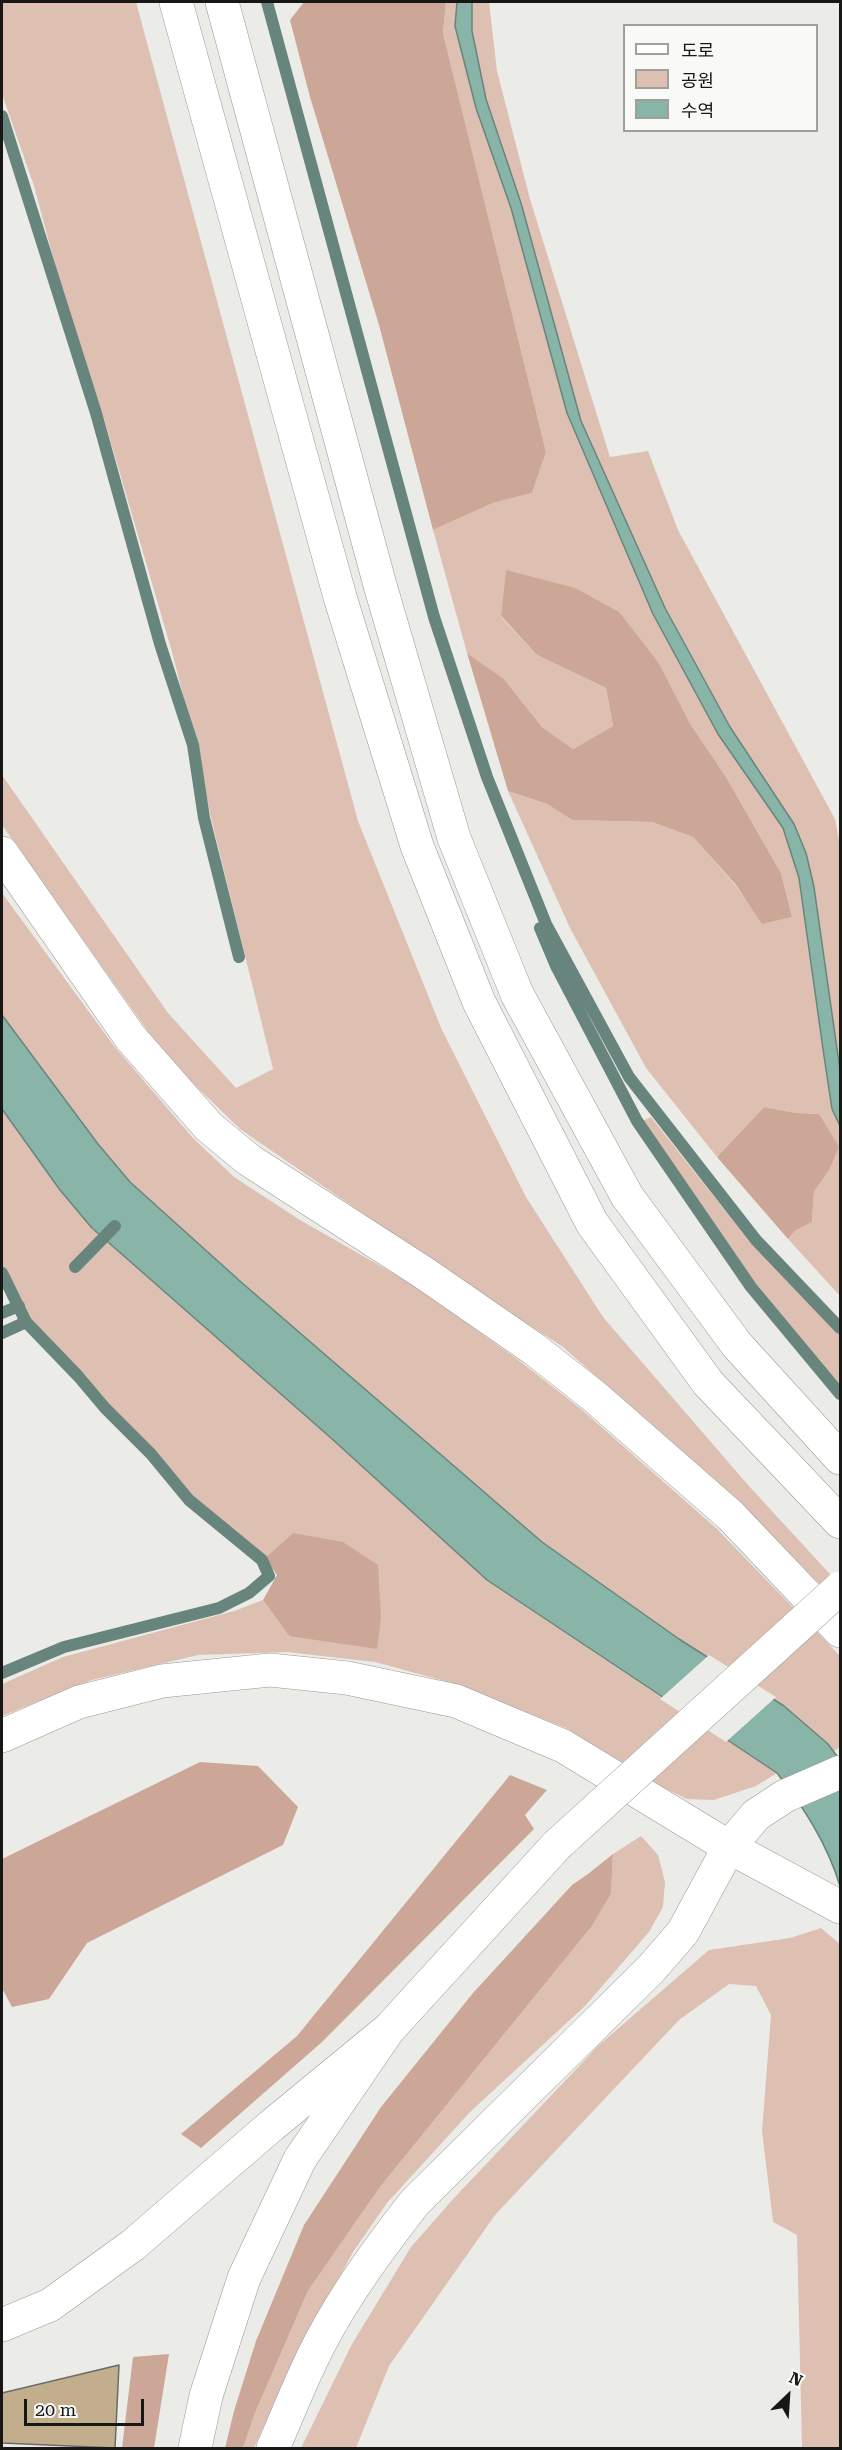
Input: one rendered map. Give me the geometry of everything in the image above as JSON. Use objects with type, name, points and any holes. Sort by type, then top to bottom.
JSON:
[{"type":"main road","points":[[176,2],[344,609],[417,846],[479,1002],[592,1223],[708,1383],[840,1522]]},
{"type":"main road","points":[[222,2],[380,585],[450,826],[517,994],[627,1196],[737,1345],[840,1458]]},
{"type":"main road","points":[[2,853],[130,1037],[208,1127],[249,1160],[424,1273],[534,1349],[578,1383],[731,1516],[840,1631]]},
{"type":"main road","points":[[2,2325],[50,2305],[133,2245],[271,2126],[389,2029],[557,1845],[840,1588]]},
{"type":"main road","points":[[2,1736],[79,1702],[162,1681],[270,1670],[346,1678],[456,1701],[563,1746],[729,1847],[832,1903]]},
{"type":"main road","points":[[273,2448],[319,2344],[354,2285],[415,2202],[651,1969],[683,1932],[729,1847],[756,1815],[785,1796],[840,1772]]},
{"type":"main road","points":[[195,2448],[206,2396],[249,2267],[300,2160],[389,2029]]},
{"type":"green space","points":[[2,2],[136,2],[358,821],[442,1030],[526,1197],[603,1317],[748,1485],[840,1585],[840,1605],[738,1502],[563,1347],[448,1272],[240,1129],[166,1057],[2,825],[2,775],[168,1013],[236,1088],[273,1069],[172,652],[102,412],[59,280],[34,186],[2,94]]},
{"type":"green space","points":[[446,2],[457,2],[455,26],[476,108],[511,208],[567,413],[653,614],[718,734],[783,828],[799,878],[832,1109],[840,1126],[840,1296],[788,1239],[795,1231],[812,1222],[814,1192],[829,1170],[819,1114],[796,1113],[764,1107],[717,1157],[646,1068],[570,928],[508,791],[547,804],[572,820],[652,822],[693,837],[736,886],[763,923],[792,917],[781,873],[726,777],[689,722],[506,571],[501,617],[537,655],[606,688],[613,726],[573,749],[542,727],[504,679],[467,653],[433,530],[493,503],[532,493],[546,452],[443,33]]},
{"type":"green space","points":[[472,2],[489,2],[497,71],[530,199],[610,457],[648,451],[678,530],[835,819],[840,846],[840,1070],[814,887],[794,824],[730,727],[665,608],[581,421],[521,203],[486,99],[472,31]]},
{"type":"green space","points":[[2,893],[114,1046],[193,1138],[234,1177],[300,1220],[412,1284],[517,1359],[581,1409],[716,1528],[840,1656],[840,1747],[834,1751],[784,1706],[679,1639],[542,1542],[241,1282],[130,1182],[98,1144],[2,1015]]},
{"type":"green space","points":[[2,1109],[60,1190],[92,1228],[331,1438],[487,1580],[777,1773],[756,1786],[714,1800],[687,1799],[664,1788],[566,1728],[452,1683],[375,1662],[287,1652],[198,1655],[92,1680],[2,1716],[2,1684],[63,1657],[234,1611],[263,1600],[289,1636],[293,1533],[265,1558],[230,1533],[192,1498],[153,1453],[107,1407],[40,1330],[27,1319],[2,1266]]},
{"type":"green space","points":[[651,1117],[750,1242],[840,1334],[840,1387],[757,1285],[642,1121]]},
{"type":"green space","points":[[641,1836],[658,1855],[665,1882],[663,1907],[649,1932],[585,2006],[470,2112],[387,2203],[353,2252],[285,2380],[254,2448],[243,2448],[255,2413],[308,2291],[380,2187],[592,1926],[611,1894],[613,1854]]},
{"type":"green space","points":[[821,1928],[840,1944],[840,2448],[802,2448],[797,2235],[773,2222],[762,2131],[771,2015],[756,1986],[729,1984],[679,2020],[495,2215],[389,2366],[356,2448],[301,2448],[352,2344],[411,2247],[454,2198],[599,2045],[709,1950],[790,1938]]},
{"type":"shaded area","points":[[304,2],[446,2],[443,33],[546,452],[532,493],[493,503],[433,530],[379,325],[310,97],[290,20]]},
{"type":"shaded area","points":[[506,570],[575,588],[619,612],[658,662],[689,722],[726,777],[781,873],[792,917],[762,924],[736,885],[693,837],[652,822],[572,820],[547,804],[508,791],[467,653],[504,679],[542,727],[573,749],[613,726],[606,688],[537,655],[501,616]]},
{"type":"shaded area","points":[[764,1107],[796,1113],[819,1114],[839,1147],[829,1170],[814,1192],[812,1222],[795,1231],[788,1239],[717,1157]]},
{"type":"shaded area","points":[[293,1533],[343,1542],[378,1565],[381,1618],[377,1649],[289,1636],[263,1600],[277,1575],[265,1558]]},
{"type":"shaded area","points":[[200,1762],[258,1766],[298,1807],[283,1845],[87,1943],[49,1999],[12,2007],[2,1988],[2,1859]]},
{"type":"shaded area","points":[[510,1775],[547,1790],[525,1815],[534,1829],[322,2042],[201,2148],[181,2134],[297,2036]]},
{"type":"shaded area","points":[[613,1854],[611,1894],[592,1926],[380,2187],[308,2291],[255,2413],[243,2448],[225,2448],[256,2341],[304,2225],[381,2107],[473,1993],[572,1885]]},
{"type":"shaded area","points":[[169,2354],[154,2448],[122,2448],[133,2357]]},
{"type":"water","points":[[457,2],[472,2],[472,31],[486,99],[521,203],[581,421],[665,608],[730,727],[794,824],[806,853],[814,887],[840,1070],[840,1126],[832,1109],[799,878],[783,828],[718,734],[653,614],[567,413],[511,208],[476,108],[455,26]]},
{"type":"water","points":[[2,1015],[98,1144],[130,1182],[241,1282],[542,1542],[679,1639],[784,1706],[828,1744],[840,1760],[840,1886],[814,1826],[777,1773],[487,1580],[331,1438],[92,1228],[60,1190],[2,1109]]},
{"type":"pier","points":[[709,1655],[776,1697],[726,1742],[660,1699]]},
{"type":"building","points":[[119,2365],[115,2448],[2,2443],[2,2393]]},
{"type":"waterway","points":[[267,2],[434,617],[487,777],[546,924],[629,1077],[756,1240],[840,1328]]},
{"type":"waterway","points":[[2,116],[96,413],[160,644],[193,745],[204,818],[239,957]]},
{"type":"waterway","points":[[540,928],[556,966],[637,1121],[751,1287],[840,1394]]},
{"type":"waterway","points":[[75,1267],[115,1226]]},
{"type":"waterway","points":[[2,1273],[26,1322],[151,1454],[189,1500],[262,1560],[269,1576],[249,1593],[219,1608],[64,1647],[2,1673]]},
{"type":"waterway","points":[[2,1313],[19,1306]]},
{"type":"waterway","points":[[2,1333],[26,1322]]}]
